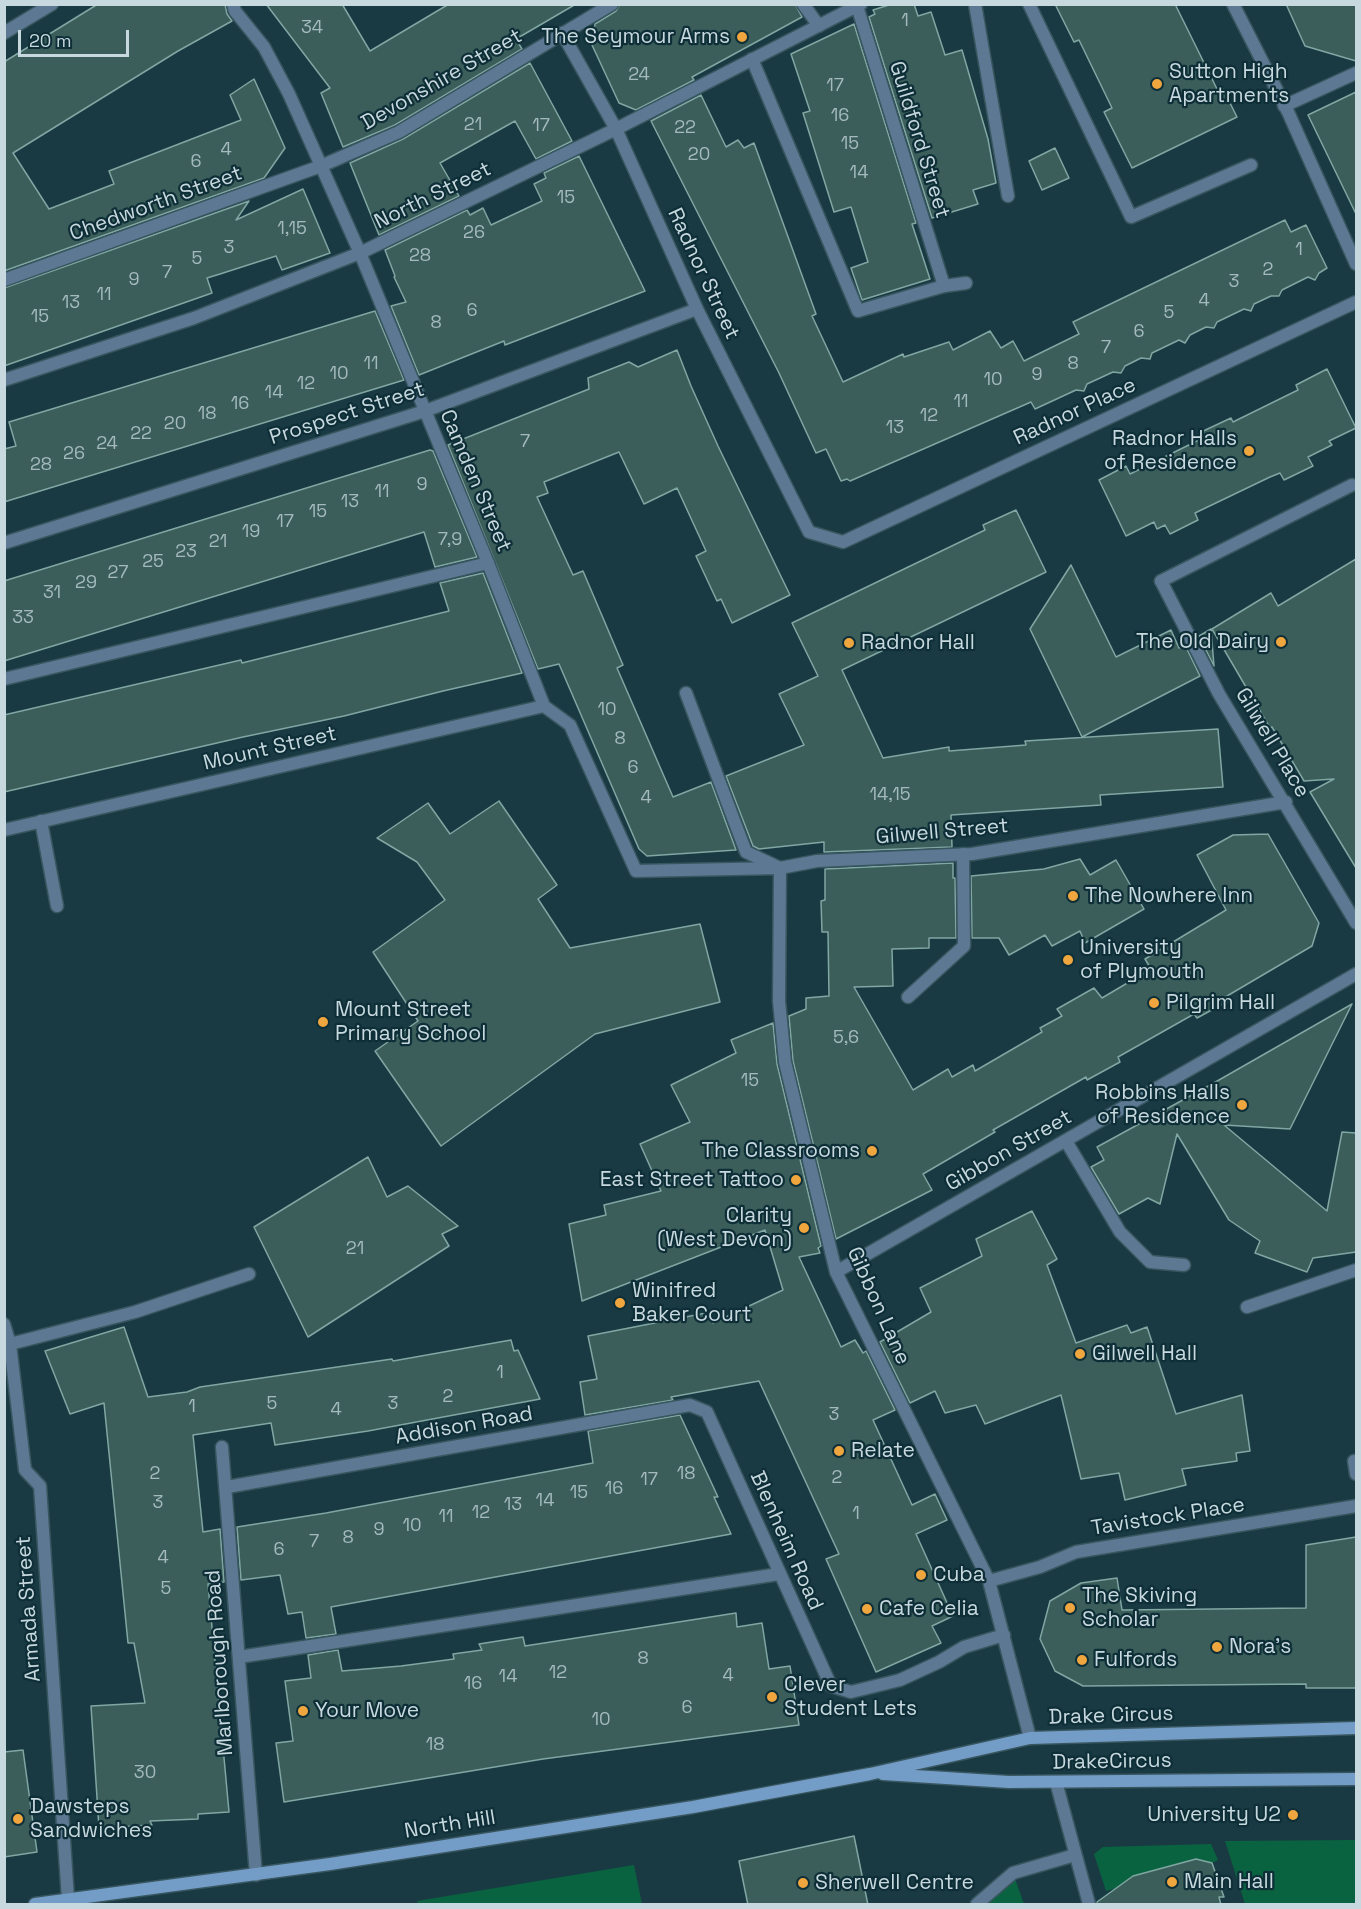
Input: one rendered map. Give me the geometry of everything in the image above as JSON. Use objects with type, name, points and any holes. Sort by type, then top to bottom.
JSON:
[{"type":"main road","name":"Drake Circus","points":[[870,1774],[1030,1738],[1356,1728]]},
{"type":"main road","name":"North Hill","points":[[35,1905],[256,1875],[693,1807],[870,1774]]},
{"type":"main road","name":"DrakeCircus","points":[[870,1774],[1009,1782],[1356,1779]]},
{"type":"street","points":[[4,33],[52,4]]},
{"type":"street","name":"Camden Street","points":[[233,4],[235,11],[264,47],[289,94],[360,253],[488,563],[544,706]]},
{"type":"street","name":"Devonshire Street","points":[[321,166],[399,132],[612,4]]},
{"type":"street","points":[[803,4],[819,26]]},
{"type":"street","points":[[975,4],[1008,196]]},
{"type":"street","points":[[1029,4],[1131,217],[1251,165]]},
{"type":"street","points":[[1233,4],[1284,106],[1356,261]]},
{"type":"street","name":"North Street","points":[[4,380],[194,318],[360,253],[616,129],[859,5]]},
{"type":"street","name":"Guildford Street","points":[[859,5],[944,286]]},
{"type":"street","name":"Radnor Street","points":[[562,33],[616,129],[697,309],[809,532]]},
{"type":"street","points":[[752,59],[858,311],[944,286],[966,283]]},
{"type":"street","points":[[1284,106],[1356,73]]},
{"type":"street","name":"Chedworth Street","points":[[4,280],[321,166]]},
{"type":"street","name":"Radnor Place","points":[[809,532],[843,542],[1356,302]]},
{"type":"street","name":"Prospect Street","points":[[4,543],[425,411],[697,309]]},
{"type":"street","name":"Gilwell Place","points":[[1352,485],[1161,581],[1220,694],[1356,923]]},
{"type":"street","points":[[4,679],[488,563]]},
{"type":"street","points":[[686,693],[747,852],[780,868]]},
{"type":"street","name":"Mount Street","points":[[4,830],[544,706]]},
{"type":"street","name":"Gilwell Street","points":[[544,706],[570,725],[636,871],[780,868],[817,861],[963,854],[1286,802]]},
{"type":"street","points":[[41,821],[57,906]]},
{"type":"street","points":[[908,997],[964,946],[963,854]]},
{"type":"street","name":"Gibbon Lane","points":[[780,868],[779,1001],[785,1062],[836,1272],[990,1581],[1030,1738]]},
{"type":"street","name":"Gibbon Street","points":[[836,1272],[1356,974]]},
{"type":"street","points":[[1066,1141],[1120,1232],[1150,1262],[1184,1265]]},
{"type":"street","points":[[1247,1307],[1356,1270]]},
{"type":"street","points":[[10,1344],[135,1312],[249,1274]]},
{"type":"street","name":"Armada Street","points":[[4,1324],[10,1344],[25,1470],[40,1486],[68,1899]]},
{"type":"street","name":"Addison Road","points":[[226,1487],[690,1405],[707,1412]]},
{"type":"street","name":"Blenheim Road","points":[[707,1412],[831,1686],[851,1692],[900,1680],[939,1662],[964,1647],[1004,1635]]},
{"type":"street","name":"Marlborough Road","points":[[222,1447],[256,1875]]},
{"type":"street","points":[[1354,1461],[1356,1474]]},
{"type":"street","name":"Tavistock Place","points":[[990,1581],[1040,1567],[1077,1552],[1356,1506]]},
{"type":"street","points":[[239,1657],[779,1574]]},
{"type":"street","points":[[1056,1782],[1089,1905]]},
{"type":"street","points":[[977,1905],[1013,1873],[1075,1855]]},
{"type":"green space","points":[[1356,1840],[1356,1904],[1245,1904],[1225,1841]]},
{"type":"green space","points":[[1211,1844],[1218,1860],[1212,1863],[1195,1859],[1133,1876],[1117,1888],[1106,1891],[1094,1854],[1103,1847]]},
{"type":"green space","points":[[634,1865],[642,1904],[418,1904],[417,1901]]},
{"type":"green space","points":[[1013,1873],[1024,1904],[978,1904]]},
{"type":"building","points":[[98,4],[225,4],[227,14],[232,21],[178,51],[13,153],[49,209],[114,184],[109,171],[241,120],[230,95],[254,79],[285,148],[264,178],[4,271],[4,62]]},
{"type":"building","points":[[266,4],[342,4],[370,51],[449,4],[576,4],[516,39],[522,49],[395,125],[343,147],[321,93],[330,88]]},
{"type":"building","points":[[620,4],[795,4],[802,17],[692,77],[694,80],[636,110],[619,103],[592,45],[595,24],[616,11]]},
{"type":"building","points":[[892,4],[914,4],[918,16],[931,12],[945,55],[962,50],[988,139],[996,183],[973,190],[978,204],[932,218],[869,17],[875,14],[873,10]]},
{"type":"building","name":"Sutton High Apartments","points":[[1055,4],[1175,4],[1218,91],[1223,89],[1237,117],[1132,168],[1104,112],[1112,108],[1079,40],[1074,42]]},
{"type":"building","points":[[1286,4],[1356,4],[1356,61],[1305,46]]},
{"type":"building","points":[[854,24],[916,223],[912,224],[930,279],[862,300],[851,268],[868,262],[851,207],[834,212],[803,113],[810,111],[791,54]]},
{"type":"building","points":[[530,63],[572,141],[536,159],[515,121],[440,163],[459,196],[379,235],[350,163],[403,139]]},
{"type":"building","points":[[1356,92],[1356,214],[1308,115]]},
{"type":"building","points":[[701,95],[726,147],[738,140],[744,148],[754,143],[816,314],[812,316],[843,382],[903,354],[904,357],[949,342],[953,350],[990,331],[1001,348],[1013,341],[1024,361],[1079,334],[1073,322],[1285,220],[1291,232],[1306,225],[1327,268],[1319,273],[1315,280],[1308,277],[1282,290],[1279,296],[1271,296],[1254,304],[1251,311],[1244,309],[1217,322],[1214,328],[1206,327],[1190,335],[1185,343],[1179,340],[1152,353],[1150,359],[1141,358],[1125,366],[1121,373],[1113,372],[1087,384],[1084,391],[1076,390],[1035,409],[1031,402],[850,481],[847,479],[841,481],[826,449],[816,453],[779,373],[651,121]]},
{"type":"building","points":[[1055,148],[1069,178],[1042,190],[1029,161]]},
{"type":"building","points":[[579,156],[645,291],[505,345],[504,341],[419,375],[391,306],[406,302],[385,250],[467,210],[470,215],[483,208],[491,225],[542,201],[534,184],[546,178],[544,173]]},
{"type":"building","points":[[303,189],[330,253],[282,270],[276,256],[207,278],[212,293],[4,366],[4,288],[249,201],[236,220]]},
{"type":"building","points":[[375,311],[404,380],[4,502],[4,449],[16,446],[9,422]]},
{"type":"building","points":[[677,350],[718,446],[790,595],[732,623],[721,599],[717,601],[696,556],[706,551],[677,488],[644,504],[619,452],[544,482],[548,493],[537,497],[573,575],[583,571],[623,665],[617,668],[673,797],[711,782],[736,850],[647,856],[639,849],[559,664],[538,669],[448,445],[589,389],[588,378],[629,362],[638,367]]},
{"type":"building","name":"Radnor Halls of Residence","points":[[1327,369],[1356,428],[1329,441],[1332,445],[1308,457],[1313,466],[1284,480],[1280,473],[1270,477],[1195,513],[1198,520],[1170,534],[1165,525],[1157,529],[1154,522],[1126,536],[1099,480],[1126,466],[1130,474],[1201,439],[1199,433],[1231,418],[1233,422],[1298,390],[1296,385]]},
{"type":"building","points":[[430,450],[433,451],[477,557],[435,567],[424,532],[4,661],[4,581]]},
{"type":"building","points":[[1016,510],[1046,572],[842,670],[883,758],[949,747],[949,751],[1026,745],[1025,741],[1218,729],[1223,787],[1100,795],[1101,805],[951,815],[952,847],[824,852],[824,842],[759,849],[753,846],[726,776],[804,745],[779,694],[818,676],[792,623],[985,530],[983,525]]},
{"type":"building","points":[[1356,559],[1356,868],[1310,792],[1334,779],[1304,781],[1212,629],[1271,593],[1278,606]]},
{"type":"building","points":[[1071,565],[1116,657],[1171,630],[1179,648],[1185,645],[1200,676],[1082,737],[1030,629]]},
{"type":"building","points":[[483,573],[522,673],[344,716],[4,792],[4,715],[241,660],[242,663],[449,611],[440,583]]},
{"type":"building","points":[[1211,629],[1214,666],[1199,636]]},
{"type":"building","points":[[499,801],[557,885],[538,899],[570,948],[700,924],[720,1002],[595,1034],[441,1146],[375,1051],[418,1021],[373,952],[445,900],[417,862],[377,838],[428,803],[450,834]]},
{"type":"building","points":[[1268,834],[1319,923],[1312,946],[1227,996],[1230,1000],[1197,1018],[1194,1014],[1118,1057],[1120,1062],[1087,1080],[1086,1077],[993,1130],[995,1132],[923,1174],[932,1190],[836,1239],[793,1061],[789,1016],[806,1009],[806,998],[829,996],[828,932],[822,932],[821,901],[825,900],[825,869],[953,863],[956,938],[929,938],[929,948],[892,949],[893,986],[854,987],[913,1090],[948,1069],[952,1077],[973,1065],[975,1071],[1042,1032],[1040,1028],[1062,1016],[1057,1009],[1094,988],[1102,998],[1151,969],[1145,959],[1226,910],[1197,855],[1233,835]]},
{"type":"building","points":[[1080,859],[1090,875],[1116,860],[1144,909],[1085,943],[1080,931],[1052,946],[1045,935],[1009,955],[999,938],[972,938],[971,876],[1044,869]]},
{"type":"building","points":[[1352,1004],[1290,1129],[1224,1125],[1327,1211],[1342,1132],[1356,1133],[1356,1252],[1313,1258],[1307,1272],[1255,1253],[1260,1241],[1229,1220],[1177,1134],[1160,1204],[1148,1198],[1119,1214],[1091,1167],[1104,1160],[1097,1147]]},
{"type":"building","points":[[773,1023],[777,1064],[821,1246],[818,1248],[820,1253],[799,1257],[841,1347],[855,1340],[863,1353],[866,1351],[895,1410],[873,1420],[912,1505],[935,1494],[947,1520],[916,1534],[953,1616],[932,1626],[941,1643],[876,1672],[826,1559],[839,1554],[759,1381],[671,1397],[673,1400],[585,1415],[580,1382],[597,1379],[588,1336],[711,1312],[713,1323],[783,1290],[765,1230],[582,1301],[569,1224],[606,1215],[604,1205],[661,1191],[640,1144],[690,1122],[671,1085],[736,1053],[731,1040]]},
{"type":"building","points":[[368,1157],[387,1197],[408,1186],[458,1226],[442,1234],[449,1246],[308,1337],[254,1227]]},
{"type":"building","name":"Gilwell Hall","points":[[1032,1211],[1057,1259],[1047,1265],[1076,1343],[1127,1325],[1131,1333],[1147,1327],[1176,1414],[1242,1395],[1250,1451],[1236,1453],[1237,1461],[1182,1469],[1186,1485],[1125,1500],[1119,1473],[1081,1479],[1061,1395],[985,1424],[976,1405],[945,1413],[935,1391],[910,1403],[880,1342],[931,1312],[920,1288],[982,1256],[976,1239]]},
{"type":"building","points":[[124,1327],[148,1397],[187,1392],[200,1387],[392,1359],[393,1361],[511,1340],[514,1351],[518,1350],[540,1399],[368,1431],[275,1445],[271,1423],[193,1435],[203,1532],[220,1529],[224,1582],[208,1584],[229,1812],[198,1814],[198,1819],[150,1821],[152,1825],[99,1828],[91,1706],[145,1703],[134,1643],[128,1643],[104,1403],[70,1414],[45,1351]]},
{"type":"building","points":[[680,1415],[718,1497],[714,1497],[731,1534],[331,1607],[336,1634],[306,1638],[302,1612],[288,1614],[280,1575],[241,1580],[237,1527],[326,1513],[593,1463],[588,1431]]},
{"type":"building","points":[[1356,1537],[1356,1688],[1306,1688],[1306,1684],[1083,1686],[1055,1671],[1040,1639],[1050,1601],[1081,1583],[1117,1578],[1122,1610],[1306,1608],[1306,1545]]},
{"type":"building","points":[[736,1613],[737,1627],[762,1623],[769,1669],[790,1666],[799,1725],[543,1759],[284,1802],[276,1743],[293,1741],[285,1681],[311,1678],[308,1655],[338,1650],[342,1671],[401,1666],[454,1659],[453,1654],[482,1650],[479,1644],[523,1637],[525,1646]]},
{"type":"building","name":"Dawsteps Sandwiches","points":[[23,1750],[37,1852],[4,1857],[4,1752]]},
{"type":"building","name":"Sherwell Centre","points":[[854,1836],[868,1905],[748,1905],[739,1861]]},
{"type":"building","name":"Main Hall","points":[[1196,1859],[1212,1863],[1224,1897],[1219,1897],[1221,1905],[1097,1905],[1097,1902],[1133,1876]]},
{"type":"place","name":"The Seymour Arms","points":[[742,37]]},
{"type":"place","name":"Sutton High Apartments","points":[[1157,84]]},
{"type":"place","name":"Radnor Halls of Residence","points":[[1249,451]]},
{"type":"place","name":"The Old Dairy","points":[[1281,642]]},
{"type":"place","name":"Radnor Hall","points":[[849,643]]},
{"type":"place","name":"The Nowhere Inn","points":[[1073,896]]},
{"type":"place","name":"University of Plymouth","points":[[1068,960]]},
{"type":"place","name":"Pilgrim Hall","points":[[1154,1003]]},
{"type":"place","name":"Mount Street Primary School","points":[[323,1022]]},
{"type":"place","name":"Robbins Halls of Residence","points":[[1242,1105]]},
{"type":"place","name":"The Classrooms","points":[[872,1151]]},
{"type":"place","name":"East Street Tattoo","points":[[796,1180]]},
{"type":"place","name":"Clarity (West Devon)","points":[[804,1228]]},
{"type":"place","name":"Winifred Baker Court","points":[[620,1303]]},
{"type":"place","name":"Gilwell Hall","points":[[1080,1354]]},
{"type":"place","name":"Relate","points":[[839,1451]]},
{"type":"place","name":"Cuba","points":[[921,1575]]},
{"type":"place","name":"The Skiving Scholar","points":[[1070,1608]]},
{"type":"place","name":"Cafe Celia","points":[[867,1609]]},
{"type":"place","name":"Nora's","points":[[1217,1647]]},
{"type":"place","name":"Fulfords","points":[[1082,1660]]},
{"type":"place","name":"Clever Student Lets","points":[[772,1697]]},
{"type":"place","name":"Your Move","points":[[303,1711]]},
{"type":"place","name":"University U2","points":[[1293,1815]]},
{"type":"place","name":"Dawsteps Sandwiches","points":[[18,1819]]},
{"type":"place","name":"Main Hall","points":[[1172,1882]]},
{"type":"place","name":"Sherwell Centre","points":[[803,1883]]}]
